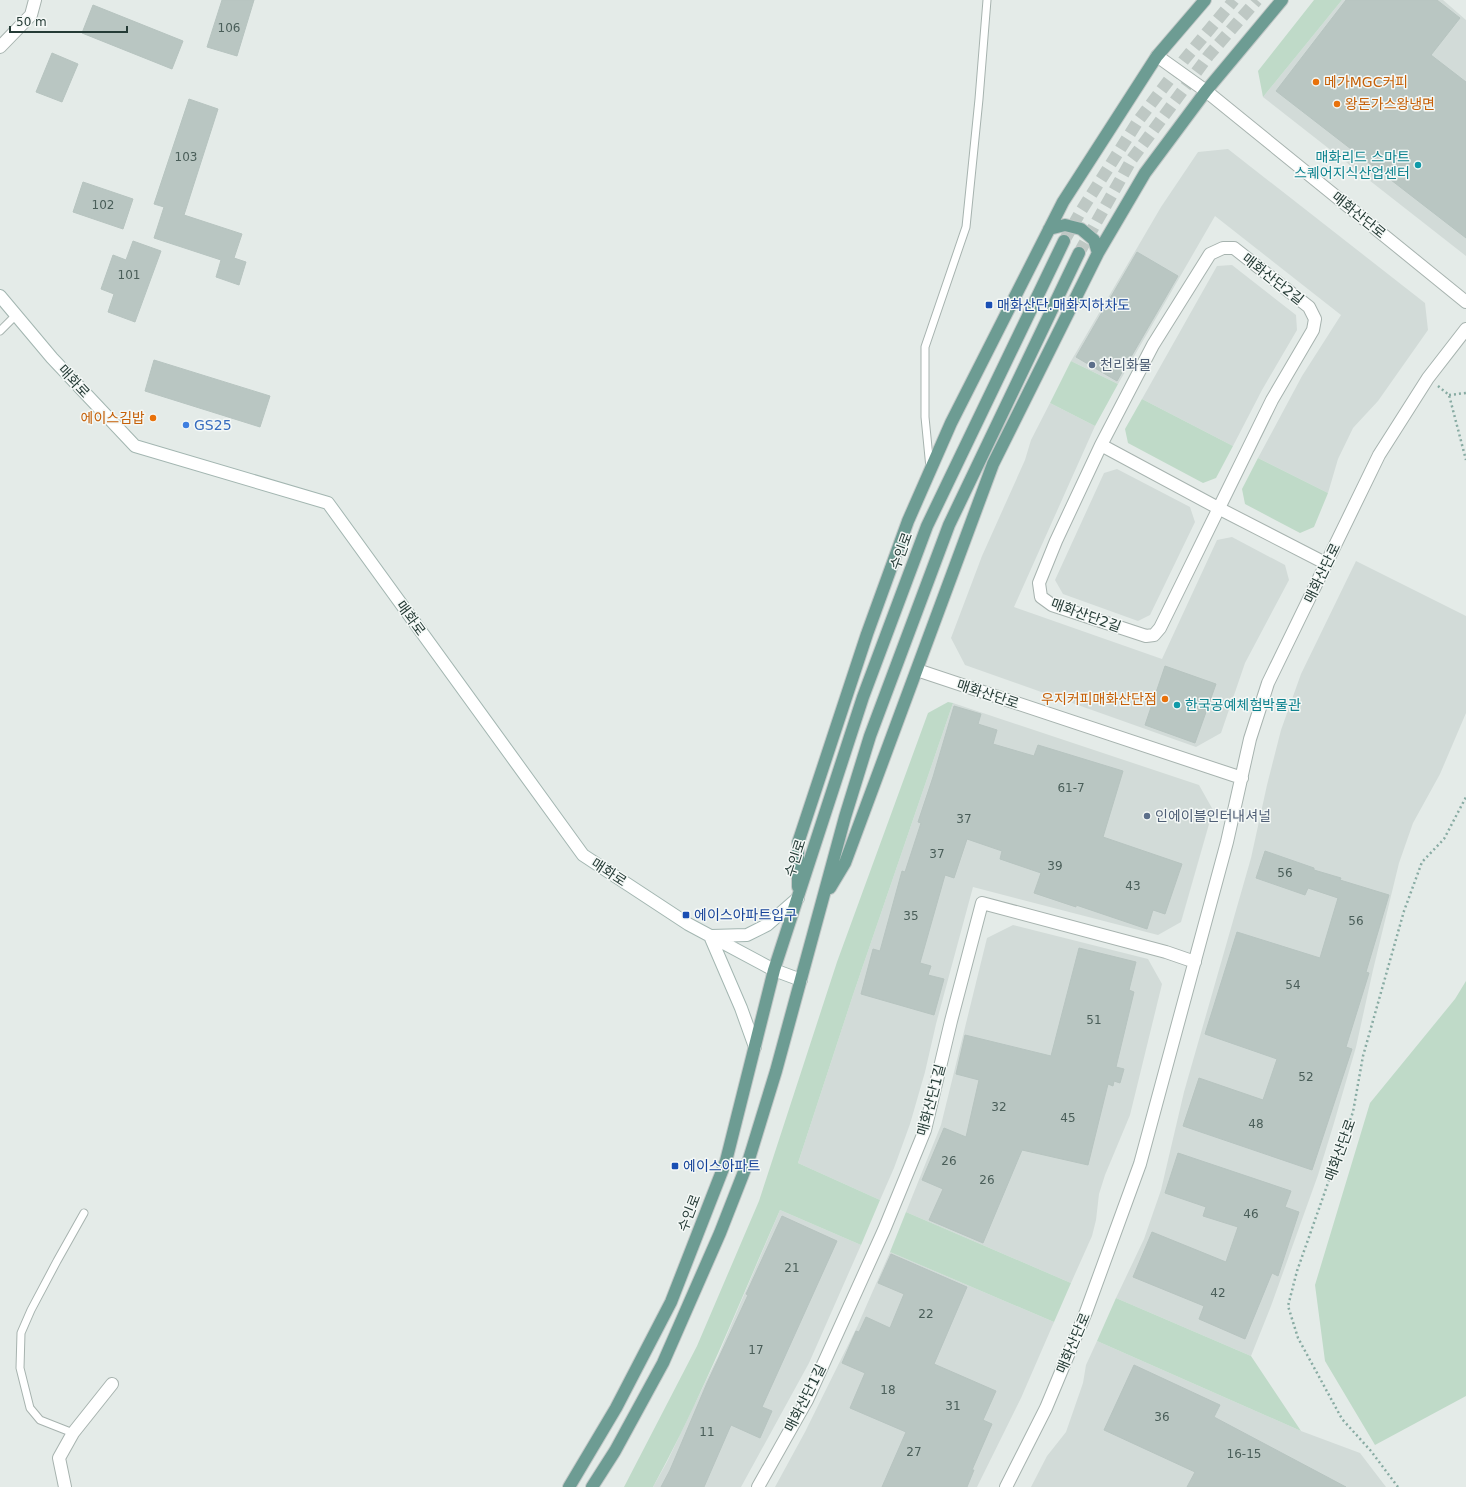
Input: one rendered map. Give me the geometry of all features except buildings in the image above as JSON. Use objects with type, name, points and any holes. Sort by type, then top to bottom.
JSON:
[{"type":"main road","points":[[798,898],[798,843],[872,620],[908,521],[951,423],[1063,202],[1157,56],[1205,0]]},
{"type":"main road","points":[[822,901],[845,863],[993,464],[1098,253],[1145,173],[1206,91],[1282,0]]},
{"type":"main road","points":[[1049,229],[1065,225],[1081,229],[1094,240],[1098,253]]},
{"type":"main road","name":"수인로","points":[[569,1487],[616,1408],[671,1302],[726,1161],[774,970],[863,697],[927,526],[1064,242]]},
{"type":"main road","points":[[592,1487],[615,1451],[663,1362],[720,1233],[749,1159],[776,1071],[845,817],[870,736],[949,525],[1079,253]]},
{"type":"street","points":[[0,47],[31,15],[35,0]]},
{"type":"street","name":"매화산단로","points":[[1157,56],[1206,91],[1466,302]]},
{"type":"street","name":"매화산단2길","points":[[1222,248],[1234,248],[1309,308],[1315,319],[1313,330],[1272,400],[1236,471],[1220,509],[1160,628],[1154,635],[1146,636],[1052,605],[1041,597],[1039,583],[1056,540],[1101,445],[1153,345],[1210,254],[1222,248]]},
{"type":"street","name":"매화로","points":[[0,296],[52,358],[135,446],[328,503],[582,855],[688,924],[774,970],[801,980]]},
{"type":"street","name":"매화산단로","points":[[1006,1487],[1046,1408],[1086,1312],[1140,1164],[1227,842],[1250,738],[1268,683],[1379,455],[1428,378],[1466,329]]},
{"type":"street","points":[[1101,445],[1327,564]]},
{"type":"street","name":"매화산단로","points":[[917,670],[1242,778]]},
{"type":"street","points":[[755,1047],[741,1008],[710,936],[747,935],[767,925],[798,898]]},
{"type":"street","name":"매화산단1길","points":[[758,1487],[807,1400],[884,1230],[925,1130],[951,1021],[982,903],[1166,952],[1195,962]]},
{"type":"street","points":[[65,1487],[59,1458],[73,1433],[112,1384]]},
{"type":"lane","points":[[930,470],[925,417],[925,347],[966,227],[987,0]]},
{"type":"lane","points":[[0,331],[16,315]]},
{"type":"lane","points":[[73,1433],[40,1420],[30,1408],[20,1368],[21,1333],[57,1261],[84,1212]]},
{"type":"path","points":[[1428,378],[1449,395],[1466,460]]},
{"type":"path","points":[[1449,395],[1466,393]]},
{"type":"path","name":"매화산단로","points":[[1398,1487],[1371,1451],[1342,1419],[1298,1338],[1288,1306],[1297,1271],[1353,1112],[1363,1056],[1404,911],[1422,862],[1444,839],[1466,797]]},
{"type":"shaded area","name":"매화리드 스마트 스퀘어지식산업센터","points":[[1342,0],[1443,0],[1466,20],[1466,256],[1263,97]]},
{"type":"shaded area","points":[[1228,149],[1425,303],[1428,330],[1378,401],[1353,428],[1338,459],[1328,493],[1258,458],[1302,376],[1341,315],[1215,216],[1118,384],[1071,361],[1161,207],[1198,152]]},
{"type":"shaded area","points":[[1232,265],[1296,315],[1297,330],[1262,390],[1233,446],[1142,399],[1217,266]]},
{"type":"shaded area","points":[[1050,403],[1095,426],[1014,607],[1162,659],[1217,540],[1232,537],[1285,565],[1289,580],[1245,663],[1221,733],[1196,747],[965,665],[951,638],[982,556],[1025,460],[1031,440]]},
{"type":"shaded area","points":[[1117,469],[1190,507],[1195,522],[1150,615],[1138,621],[1063,594],[1055,580],[1104,473]]},
{"type":"shaded area","points":[[1356,561],[1466,616],[1466,713],[1440,774],[1413,823],[1399,863],[1356,1047],[1334,1123],[1318,1175],[1271,1306],[1251,1356],[1116,1298],[1144,1239],[1161,1190],[1184,1092],[1251,858],[1281,730],[1301,674]]},
{"type":"shaded area","points":[[953,703],[1199,785],[1213,810],[1181,922],[1158,935],[973,887],[910,1124],[894,1168],[880,1200],[798,1163],[853,995]]},
{"type":"shaded area","points":[[1013,925],[1148,959],[1162,984],[1130,1115],[1105,1175],[1099,1194],[1096,1220],[1092,1236],[1071,1283],[906,1212],[941,1125],[987,938]]},
{"type":"shaded area","points":[[780,1210],[861,1245],[809,1363],[741,1487],[653,1487],[667,1462],[718,1356]]},
{"type":"shaded area","points":[[890,1252],[1054,1322],[1021,1398],[977,1487],[775,1487],[805,1432],[857,1327]]},
{"type":"shaded area","points":[[1097,1341],[1301,1431],[1360,1453],[1386,1487],[1031,1487],[1047,1456],[1066,1432],[1083,1383],[1086,1365]]},
{"type":"green space","points":[[1314,0],[1342,0],[1263,97],[1258,71]]},
{"type":"green space","points":[[1071,361],[1118,384],[1095,426],[1050,403]]},
{"type":"green space","points":[[1142,399],[1233,446],[1216,478],[1203,483],[1128,443],[1125,429]]},
{"type":"green space","points":[[1258,458],[1328,493],[1314,527],[1300,533],[1245,504],[1242,489]]},
{"type":"green space","points":[[948,702],[953,703],[853,995],[798,1163],[880,1200],[861,1245],[780,1210],[704,1385],[653,1487],[624,1487],[697,1346],[759,1201],[837,962],[928,713]]},
{"type":"green space","points":[[1466,981],[1466,1396],[1375,1445],[1325,1361],[1315,1285],[1370,1103],[1455,999]]},
{"type":"green space","points":[[906,1212],[1071,1283],[1054,1322],[890,1252]]},
{"type":"green space","points":[[1116,1298],[1251,1356],[1301,1431],[1097,1341]]},
{"type":"tunnel","points":[[1064,241],[1081,211],[1138,121],[1184,60],[1234,0]]},
{"type":"tunnel","points":[[1079,253],[1132,159],[1209,55],[1257,0]]},
{"type":"place","name":"메가MGC커피","points":[[1316,82]]},
{"type":"place","name":"왕돈가스왕냉면","points":[[1337,104]]},
{"type":"place","name":"매화리드 스마트 스퀘어지식산업센터","points":[[1418,165]]},
{"type":"place","name":"매화산단.매화지하차도","points":[[989,305]]},
{"type":"place","name":"천리화물","points":[[1092,365]]},
{"type":"place","name":"에이스김밥","points":[[153,418]]},
{"type":"place","name":"GS25","points":[[186,425]]},
{"type":"place","name":"우지커피매화산단점","points":[[1165,699]]},
{"type":"place","name":"한국공예체험박물관","points":[[1177,705]]},
{"type":"place","name":"인에이블인터내셔널","points":[[1147,816]]},
{"type":"place","name":"에이스아파트입구","points":[[686,915]]},
{"type":"place","name":"에이스아파트","points":[[675,1166]]}]
